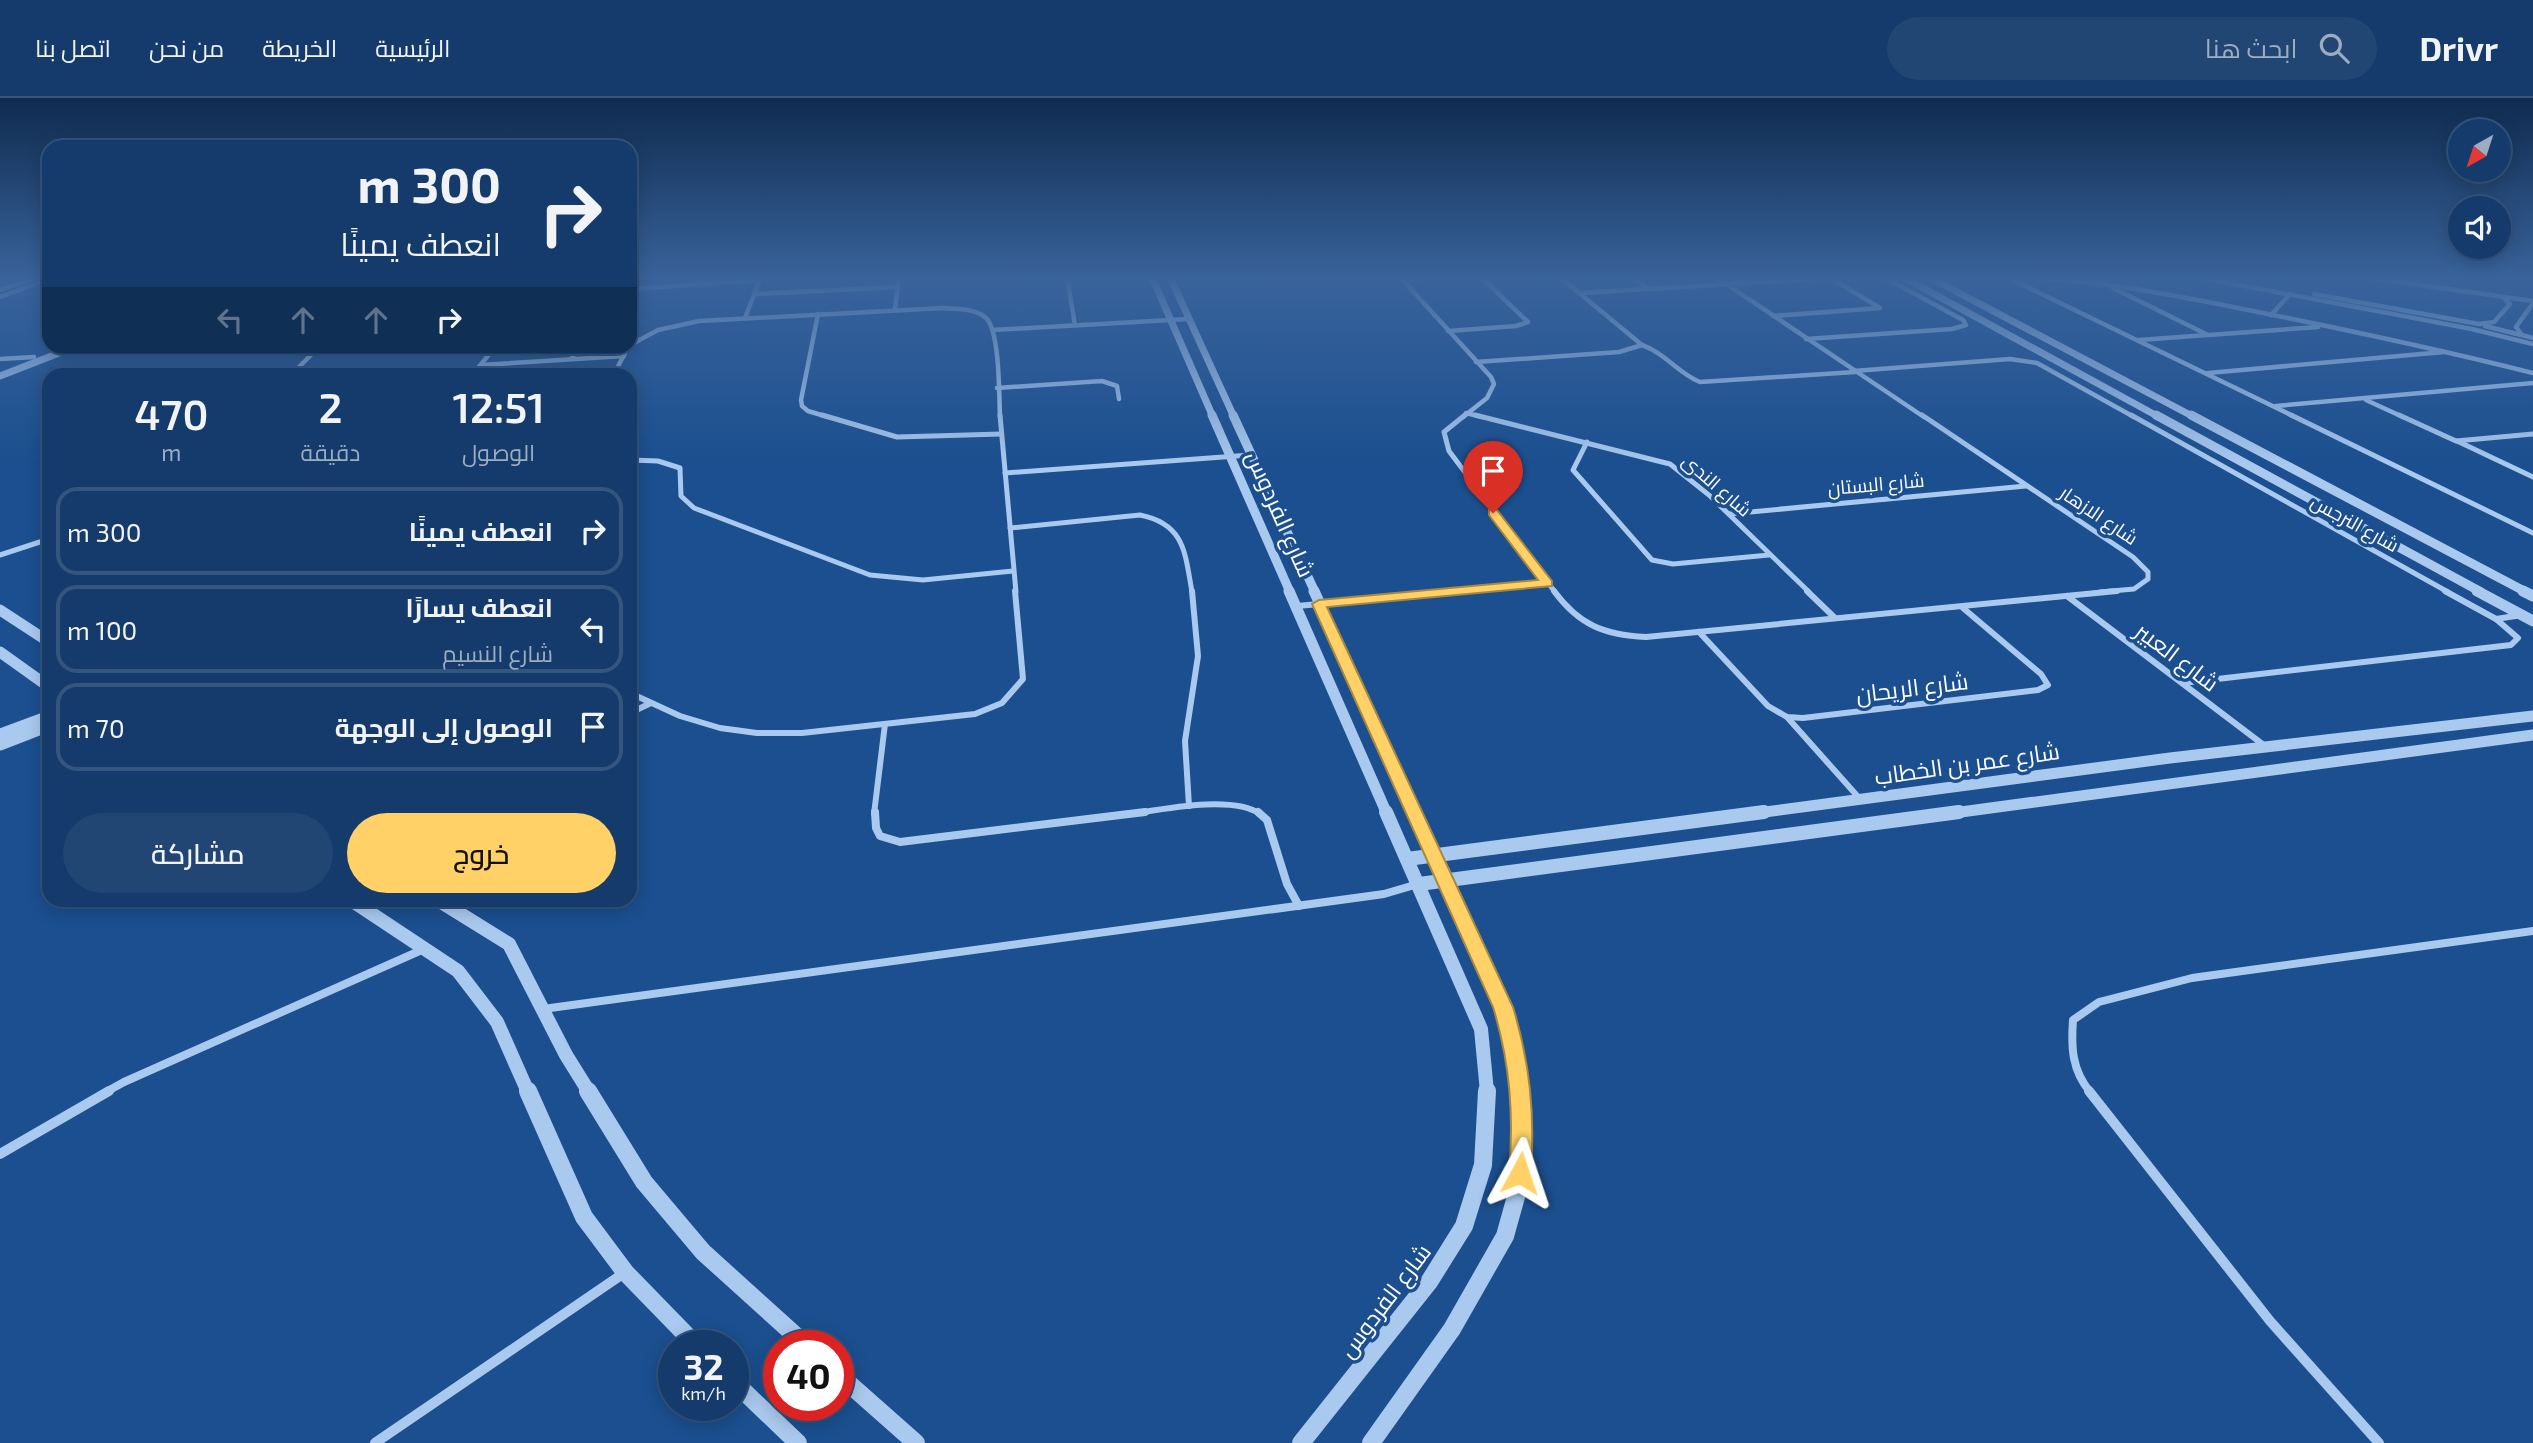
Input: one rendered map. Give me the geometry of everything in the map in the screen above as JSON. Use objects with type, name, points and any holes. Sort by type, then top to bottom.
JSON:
[{"type":"street","points":[[813,340],[801,400],[802,406],[808,411],[897,437],[1001,434]]},
{"type":"street","points":[[637,696],[699,723],[773,734],[965,715],[993,708],[1018,688],[1023,679],[994,340]]},
{"type":"street","name":"شارع الفردوس","points":[[1181,340],[1481,1029],[1488,1080],[1479,1184],[1462,1229],[1441,1268],[1301,1443]]},
{"type":"street","name":"شارع الفردوس","points":[[1200,340],[1446,878],[1498,995],[1514,1042],[1524,1129],[1520,1173],[1507,1229],[1488,1270],[1457,1322],[1371,1443]]},
{"type":"street","points":[[1456,340],[1494,384],[1487,398],[1466,413]]},
{"type":"street","name":"شارع النرجس","points":[[1636,340],[1642,345],[1660,351],[1691,378],[1700,382],[2017,359],[2038,363],[2496,619],[2518,638],[2511,645],[2183,683]]},
{"type":"street","name":"شارع الازهار","points":[[1466,413],[1444,432],[1449,451],[1569,611],[1594,628],[1607,633],[1646,637],[1963,608],[2134,589],[2148,579],[2148,572],[2133,557],[1806,340]]},
{"type":"street","points":[[2019,340],[2533,621]]},
{"type":"street","points":[[2048,340],[2533,596]]},
{"type":"street","points":[[2136,341],[2151,340]]},
{"type":"street","points":[[2395,340],[2533,373]]},
{"type":"street","points":[[2516,340],[2533,344]]},
{"type":"street","points":[[2136,341],[2533,533]]},
{"type":"street","points":[[1476,362],[1619,352],[1642,345]]},
{"type":"street","points":[[2206,373],[2452,352]]},
{"type":"street","points":[[0,370],[42,354]]},
{"type":"street","points":[[0,376],[56,354]]},
{"type":"street","points":[[298,368],[312,354]]},
{"type":"street","points":[[478,368],[490,354]]},
{"type":"street","points":[[571,359],[574,354]]},
{"type":"street","points":[[481,365],[624,356]]},
{"type":"street","points":[[617,368],[624,356]]},
{"type":"street","points":[[0,359],[34,357]]},
{"type":"street","points":[[997,387],[1102,381],[1117,386],[1119,399]]},
{"type":"street","points":[[2274,406],[2533,383]]},
{"type":"street","points":[[2096,394],[2117,393]]},
{"type":"street","points":[[2366,399],[2533,477]]},
{"type":"street","name":"شارع الندى","points":[[1466,413],[1670,464],[1684,473],[1728,514],[1835,618]]},
{"type":"street","points":[[2456,441],[2533,434]]},
{"type":"street","points":[[1587,442],[1573,470],[1652,560],[1673,564],[1769,555]]},
{"type":"street","points":[[1005,472],[1250,455]]},
{"type":"street","points":[[637,461],[670,463],[680,467],[681,496],[694,508],[861,572],[897,579],[923,580],[1013,571]]},
{"type":"street","name":"شارع البستان","points":[[1728,514],[2027,486]]},
{"type":"street","points":[[1010,528],[1140,515],[1156,518],[1173,528],[1194,602],[1198,655],[1185,743],[1189,806]]},
{"type":"street","points":[[0,555],[42,541]]},
{"type":"street","points":[[1297,606],[1547,583]]},
{"type":"street","name":"شارع العبير","points":[[2067,596],[2266,747]]},
{"type":"street","name":"شارع الريحان","points":[[1787,717],[1803,718],[2038,690],[2048,685],[2041,674],[1963,608]]},
{"type":"street","points":[[0,610],[42,637]]},
{"type":"street","points":[[2496,619],[2523,615]]},
{"type":"street","points":[[1699,632],[1768,706],[1787,717],[1860,799]]},
{"type":"street","points":[[3,656],[42,682]]},
{"type":"street","points":[[1329,681],[1353,678]]},
{"type":"street","points":[[637,710],[651,703]]},
{"type":"street","name":"شارع عمر بن الخطاب","points":[[1407,859],[2078,770],[2533,716]]},
{"type":"street","points":[[0,734],[42,719]]},
{"type":"street","points":[[885,724],[875,795],[874,828],[880,836],[889,840],[904,843],[922,841],[1189,806],[1243,806],[1257,811],[1268,820],[1287,884],[1299,906]]},
{"type":"street","points":[[0,745],[42,729]]},
{"type":"street","name":"شارع عمر بن الخطاب","points":[[1419,884],[1446,878],[2103,790],[2533,735]]},
{"type":"street","points":[[2078,770],[2103,790]]},
{"type":"street","points":[[543,1009],[1384,894],[1419,884]]},
{"type":"street","points":[[362,907],[458,971],[497,1022],[584,1217],[625,1272],[681,1330]]},
{"type":"street","points":[[449,907],[509,944],[566,1055],[645,1182],[703,1252],[789,1330]]},
{"type":"street","points":[[2379,1443],[2270,1321],[2078,1077],[2071,1046],[2073,1020],[2099,1002],[2192,978],[2533,931]]},
{"type":"street","points":[[0,1154],[124,1082],[426,948]]},
{"type":"street","points":[[375,1443],[625,1272]]},
{"type":"street","points":[[854,1388],[916,1443]]},
{"type":"street","points":[[749,1396],[798,1443]]},
{"type":"route","points":[[1493,513],[1547,583],[1319,604],[1503,1007],[1514,1042],[1521,1084],[1524,1129],[1520,1173]]}]
